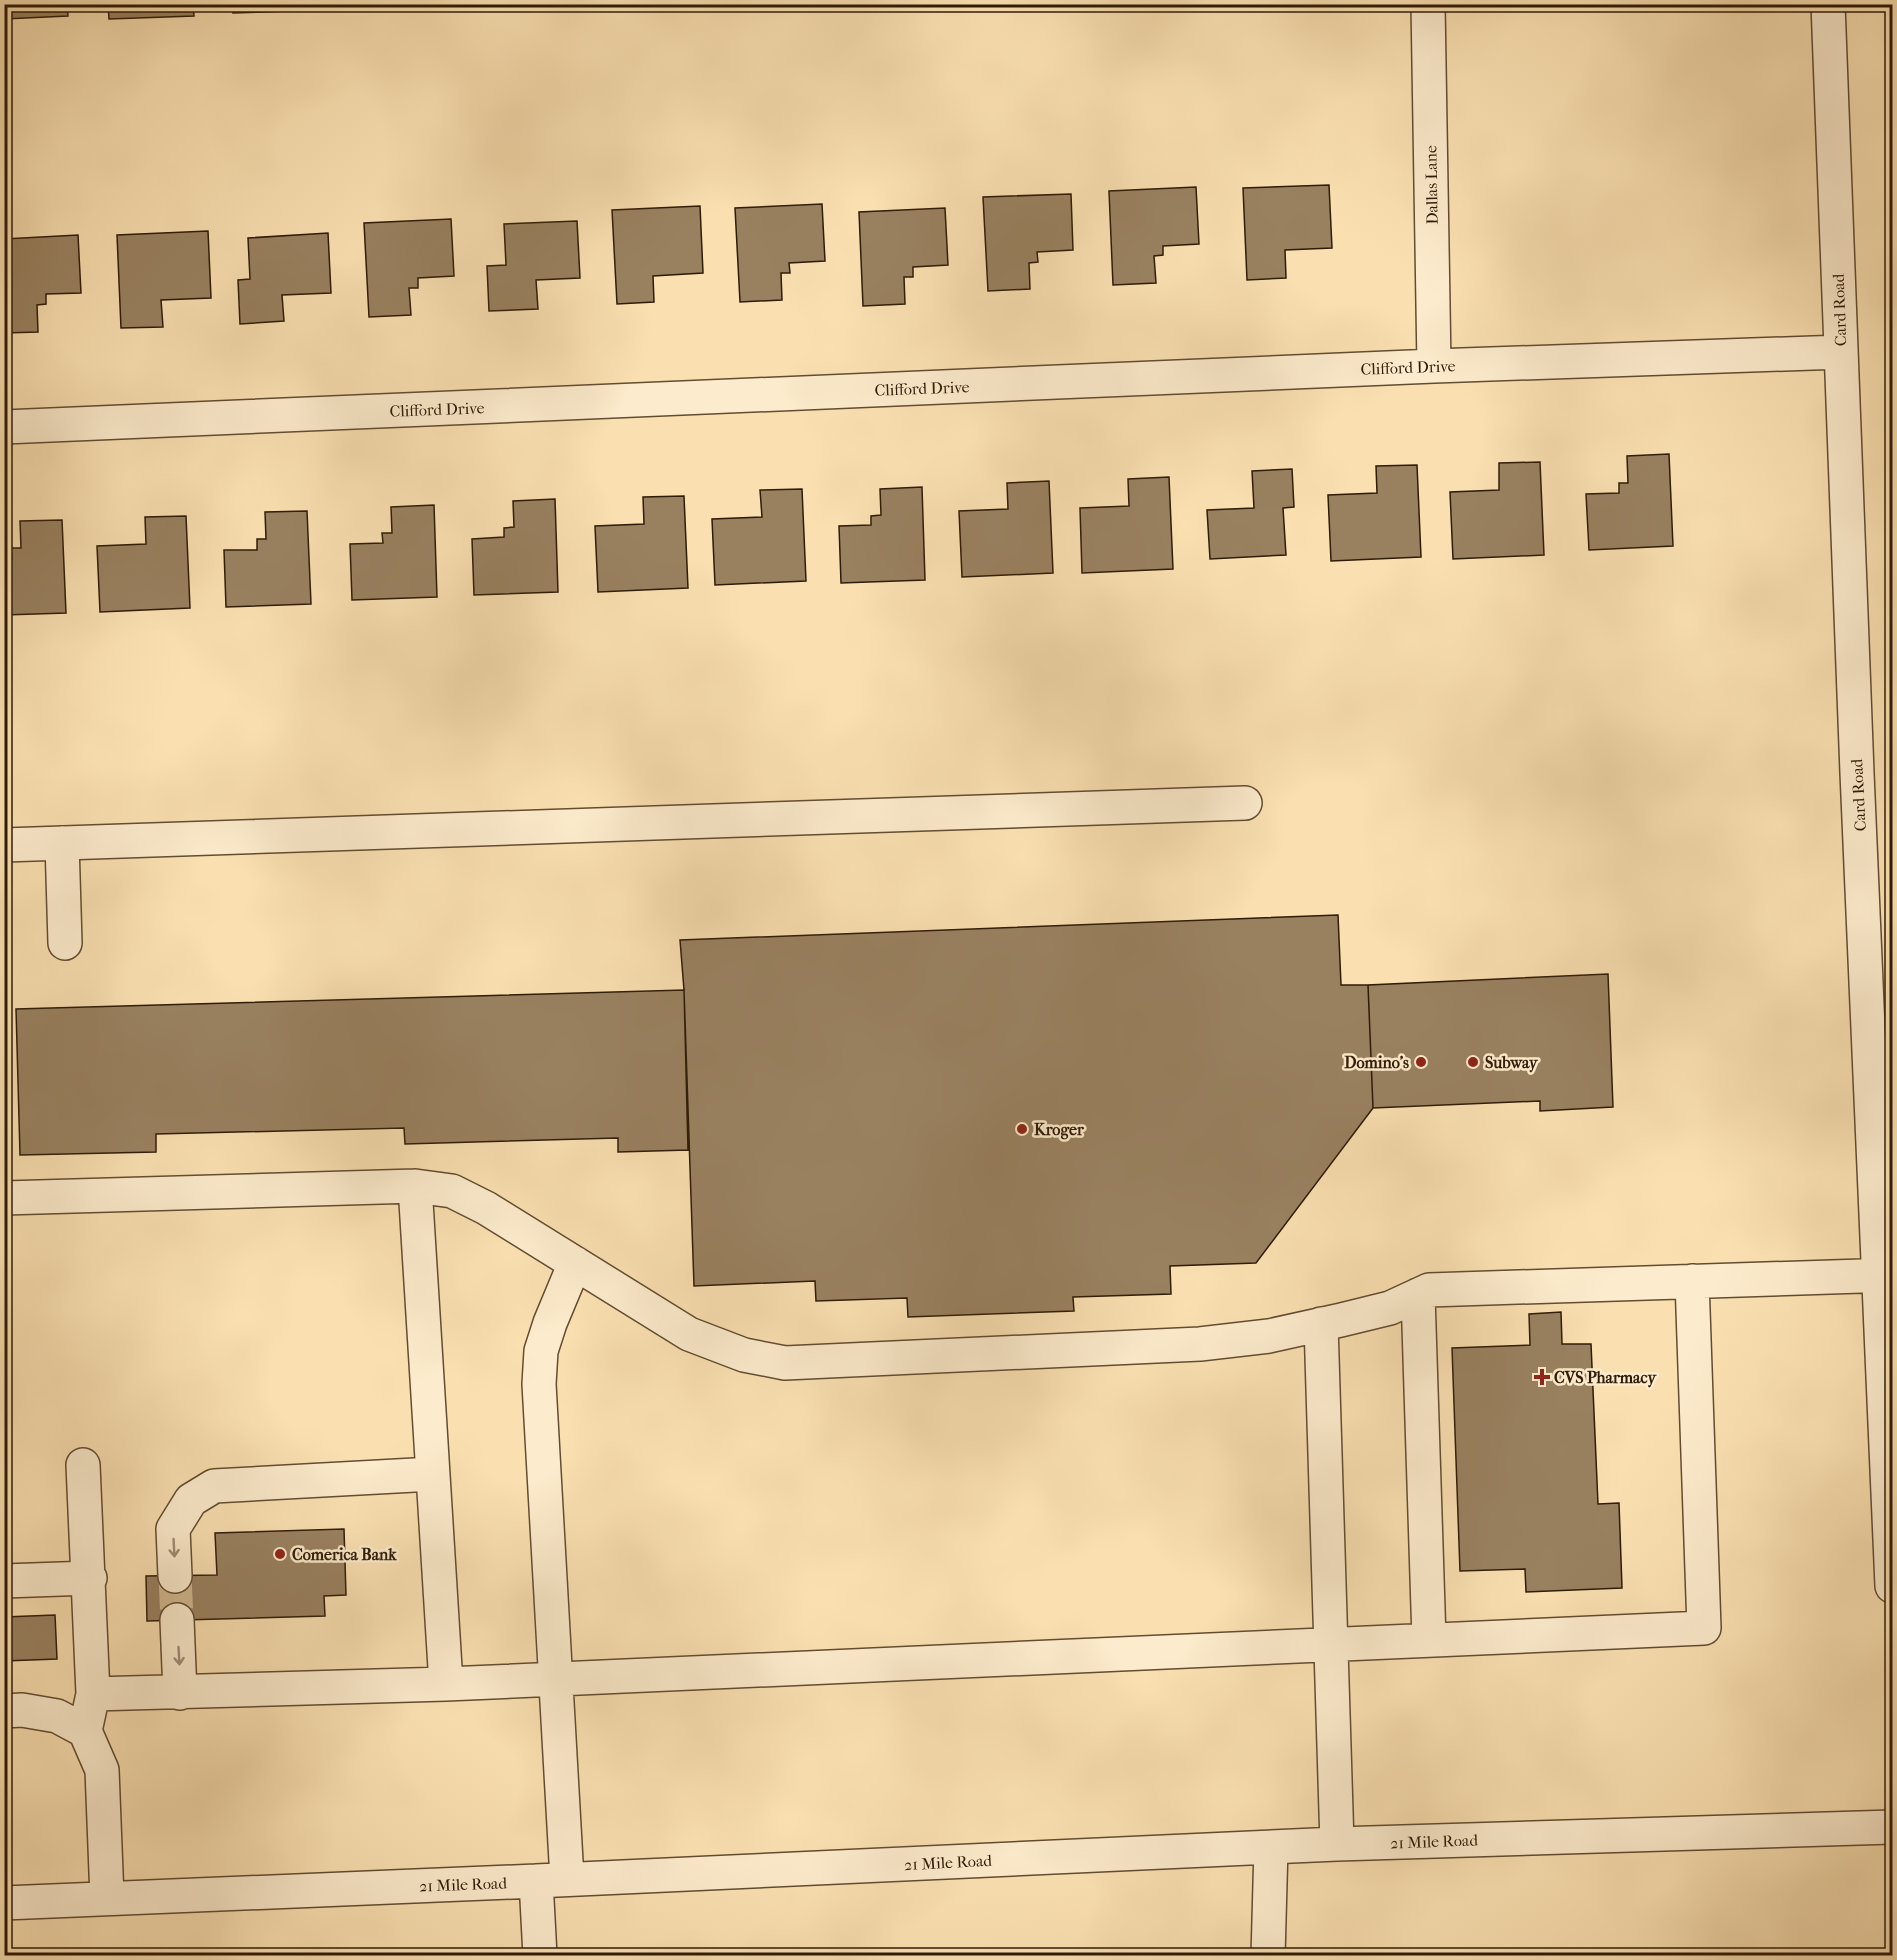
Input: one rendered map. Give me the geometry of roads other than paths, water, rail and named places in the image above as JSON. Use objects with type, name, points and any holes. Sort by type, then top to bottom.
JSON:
[{"type":"street","name":"Dallas Lane","points":[[1428,4],[1434,366]]},
{"type":"street","name":"Card Road","points":[[1828,4],[1840,352],[1886,1275],[1893,1586]]},
{"type":"street","name":"Clifford Drive","points":[[4,427],[1434,366],[1840,352]]},
{"type":"street","points":[[4,844],[1245,803]]},
{"type":"street","points":[[62,843],[65,943]]},
{"type":"street","points":[[4,1198],[415,1186],[452,1191],[486,1208],[689,1334],[744,1355],[785,1363],[1200,1344],[1269,1336],[1390,1308],[1429,1290],[1886,1275]]},
{"type":"street","points":[[415,1186],[446,1684]]},
{"type":"street","points":[[540,1956],[551,1880],[555,1678],[539,1384],[541,1351],[575,1263]]},
{"type":"street","points":[[93,1694],[446,1684],[1704,1628],[1692,1281]]},
{"type":"street","points":[[1418,1295],[1429,1640]]},
{"type":"street","points":[[1321,1324],[1337,1844]]},
{"type":"street","points":[[83,1465],[90,1578],[93,1694],[85,1731],[102,1770],[107,1898]]},
{"type":"street","points":[[175,1576],[173,1529],[191,1500],[214,1486],[433,1474]]},
{"type":"street","points":[[4,1581],[90,1578]]},
{"type":"street","points":[[177,1620],[180,1693]]},
{"type":"street","points":[[4,1711],[22,1710],[57,1716],[85,1731]]},
{"type":"street","name":"21 Mile Road","points":[[4,1903],[1337,1844],[1893,1827]]},
{"type":"street","points":[[1268,1956],[1271,1847]]},
{"type":"tunnel","points":[[175,1576],[177,1620]]},
{"type":"place","name":"Domino's","points":[[1421,1062]]},
{"type":"place","name":"Subway","points":[[1473,1062]]},
{"type":"place","name":"Kroger","points":[[1022,1129]]},
{"type":"place","name":"CVS Pharmacy","points":[[1542,1377]]},
{"type":"place","name":"Comerica Bank","points":[[280,1554]]}]
